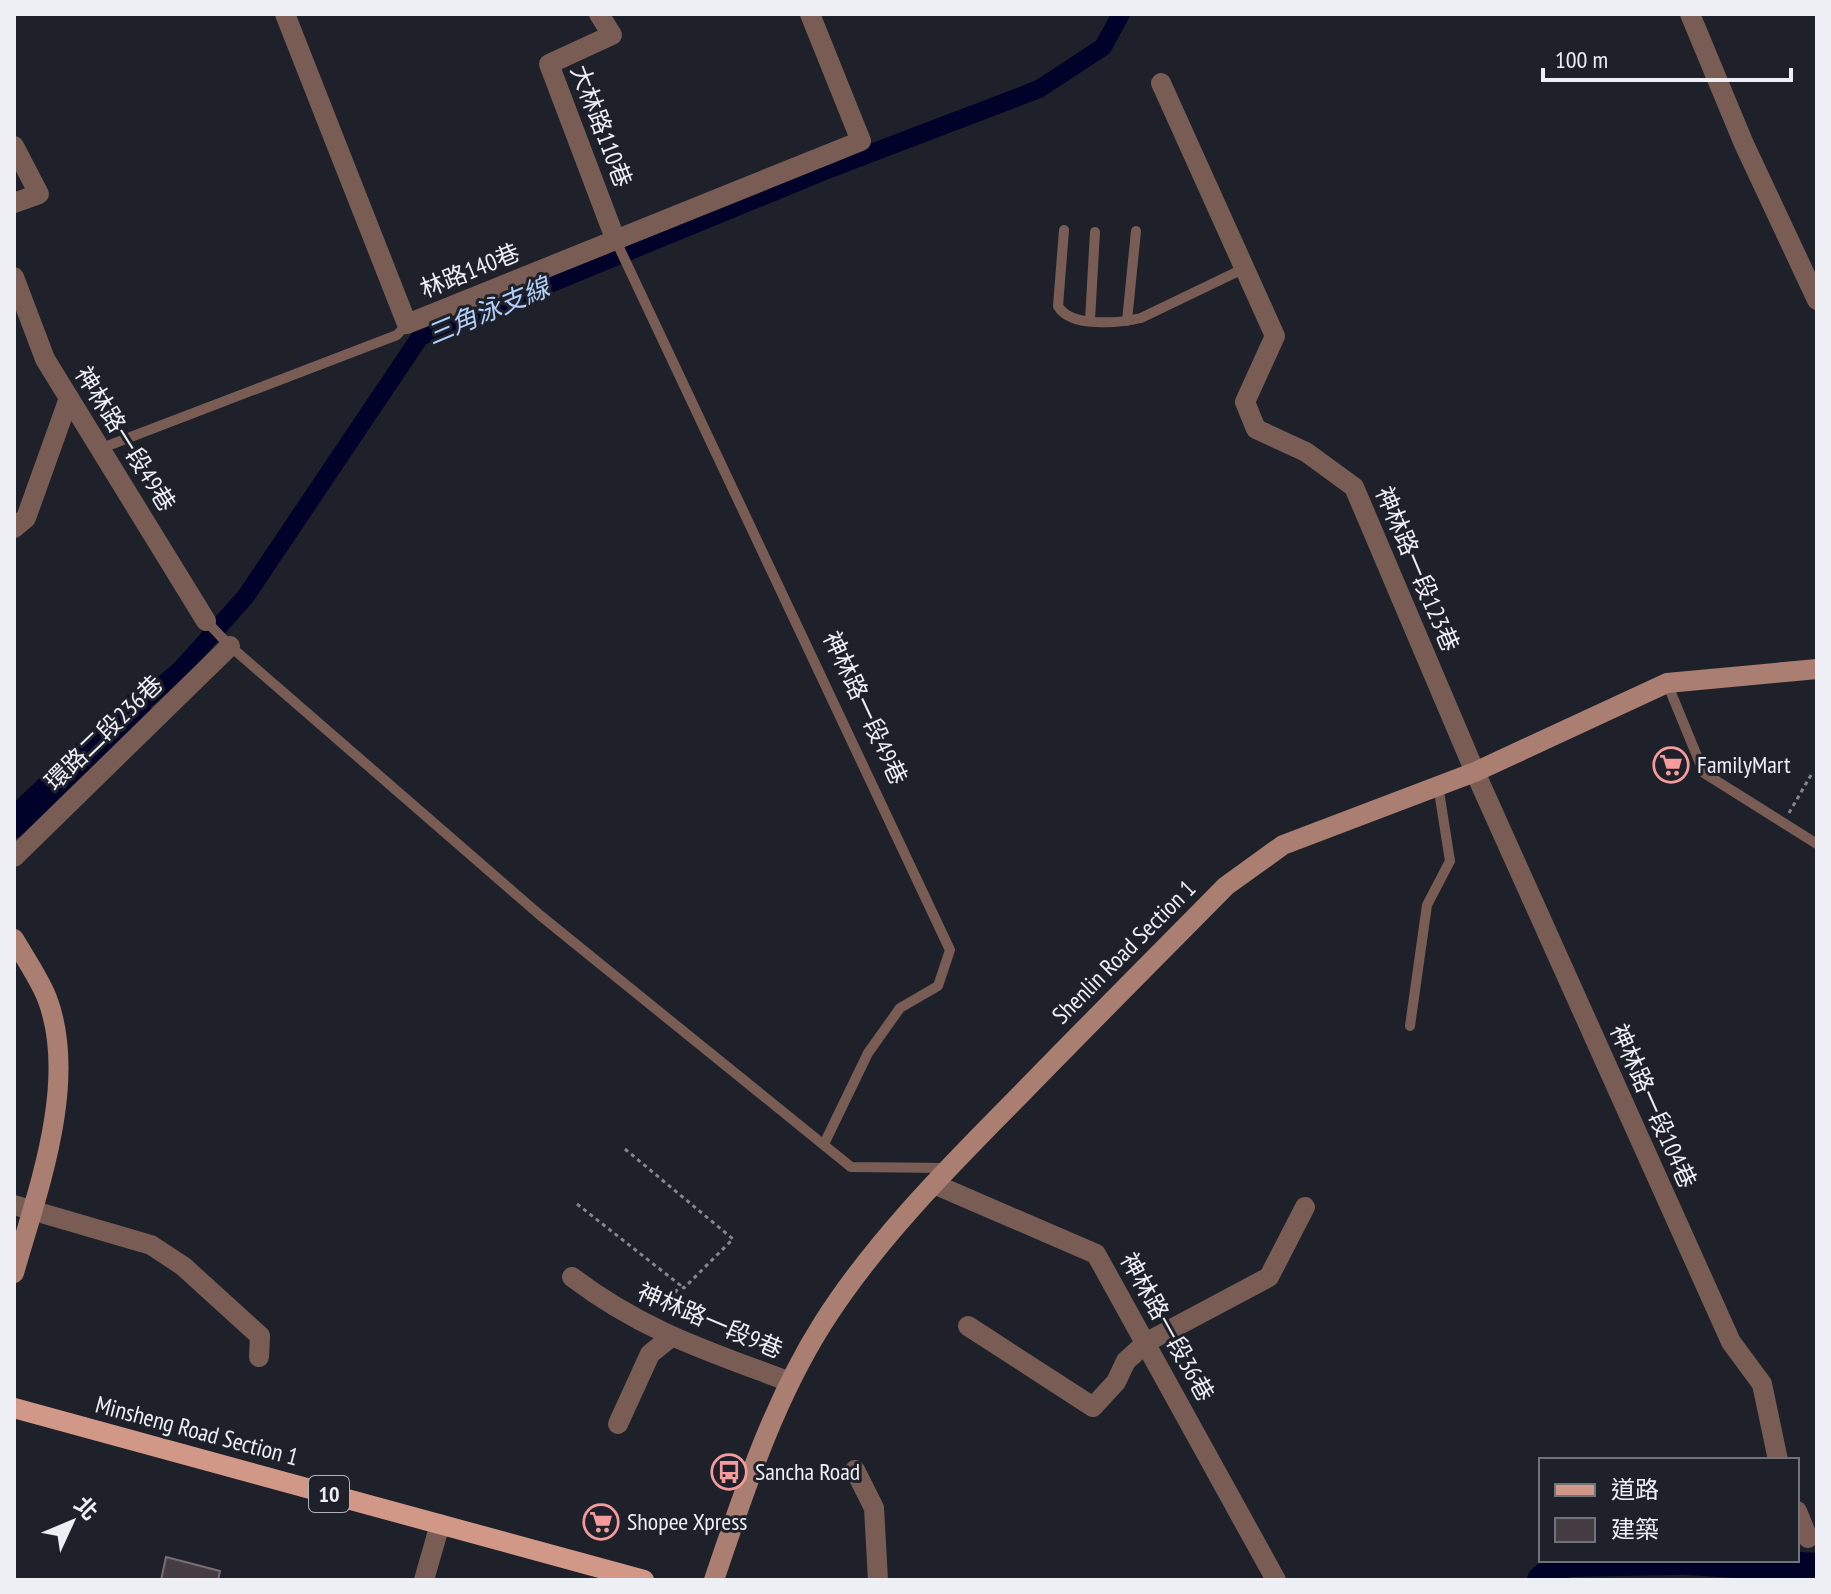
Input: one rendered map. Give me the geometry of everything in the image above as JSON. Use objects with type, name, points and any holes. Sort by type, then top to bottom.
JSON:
[{"type":"main road","name":"Minsheng Road Section 1","points":[[14,1408],[644,1580]]},
{"type":"street","name":"林路140巷","points":[[285,14],[407,324],[618,244],[861,141],[810,14]]},
{"type":"street","points":[[1690,14],[1744,144],[1817,300]]},
{"type":"street","name":"大林路110巷","points":[[607,17],[612,35],[549,64],[618,244]]},
{"type":"street","name":"神林路一段123巷","points":[[1161,83],[1275,336],[1245,402],[1256,429],[1306,452],[1354,487],[1475,772]]},
{"type":"street","points":[[14,146],[39,194],[14,203]]},
{"type":"street","name":"神林路一段49巷","points":[[14,277],[45,359],[206,621]]},
{"type":"street","points":[[14,528],[26,518],[69,398]]},
{"type":"street","name":"環路二段236巷","points":[[14,857],[228,644]]},
{"type":"street","name":"Shenlin Road Section 1","points":[[714,1580],[748,1480],[790,1382],[854,1277],[941,1176],[1226,886],[1257,860],[1283,845],[1475,772],[1667,683],[1817,669]]},
{"type":"street","name":"神林路一段104巷","points":[[1475,772],[1731,1342],[1762,1384],[1778,1458]]},
{"type":"street","points":[[14,939],[47,999],[56,1044],[58,1096],[23,1207],[14,1273]]},
{"type":"street","name":"神林路一段36巷","points":[[941,1176],[1096,1254],[1276,1580]]},
{"type":"street","points":[[23,1207],[151,1245],[183,1266],[260,1336],[259,1357]]},
{"type":"street","points":[[968,1326],[1093,1407],[1116,1382],[1126,1361],[1147,1342],[1269,1277],[1305,1207]]},
{"type":"street","name":"神林路一段9巷","points":[[572,1277],[615,1309],[661,1332],[790,1382]]},
{"type":"street","points":[[618,1424],[661,1332]]},
{"type":"street","points":[[855,1470],[874,1508],[878,1580]]},
{"type":"street","points":[[1799,1516],[1808,1538]]},
{"type":"street","points":[[424,1580],[440,1524]]},
{"type":"lane","points":[[1064,230],[1058,306],[1062,314],[1071,318],[1127,321],[1245,268]]},
{"type":"lane","points":[[1127,321],[1136,231]]},
{"type":"lane","points":[[1090,320],[1095,232]]},
{"type":"lane","name":"神林路一段49巷","points":[[618,244],[634,272],[950,950],[938,986],[900,1008],[868,1053],[824,1144]]},
{"type":"lane","points":[[102,448],[397,335],[407,324]]},
{"type":"lane","points":[[206,621],[228,644],[541,916],[851,1167],[941,1176]]},
{"type":"lane","points":[[1667,683],[1704,773],[1817,844]]},
{"type":"lane","points":[[1410,1026],[1427,905],[1450,861],[1438,785]]},
{"type":"path","points":[[1783,823],[1811,775]]},
{"type":"path","points":[[577,1204],[684,1288],[733,1239],[625,1149]]},
{"type":"path","points":[[661,1332],[680,1285]]},
{"type":"building","points":[[166,1557],[220,1571],[218,1580],[161,1580]]},
{"type":"waterway","name":"三角泳支線","points":[[136,708],[182,668],[246,596],[420,337],[832,168],[1039,89],[1103,47],[1121,14]]},
{"type":"waterway","name":"三角泳支線","points":[[14,823],[136,708]]},
{"type":"waterway","points":[[1542,1580],[1565,1562]]},
{"type":"waterway","points":[[1720,1562],[1817,1568]]},
{"type":"place","name":"FamilyMart","points":[[1671,765]]},
{"type":"place","name":"Sancha Road","points":[[729,1472]]},
{"type":"place","name":"Shopee Xpress","points":[[601,1522]]}]
